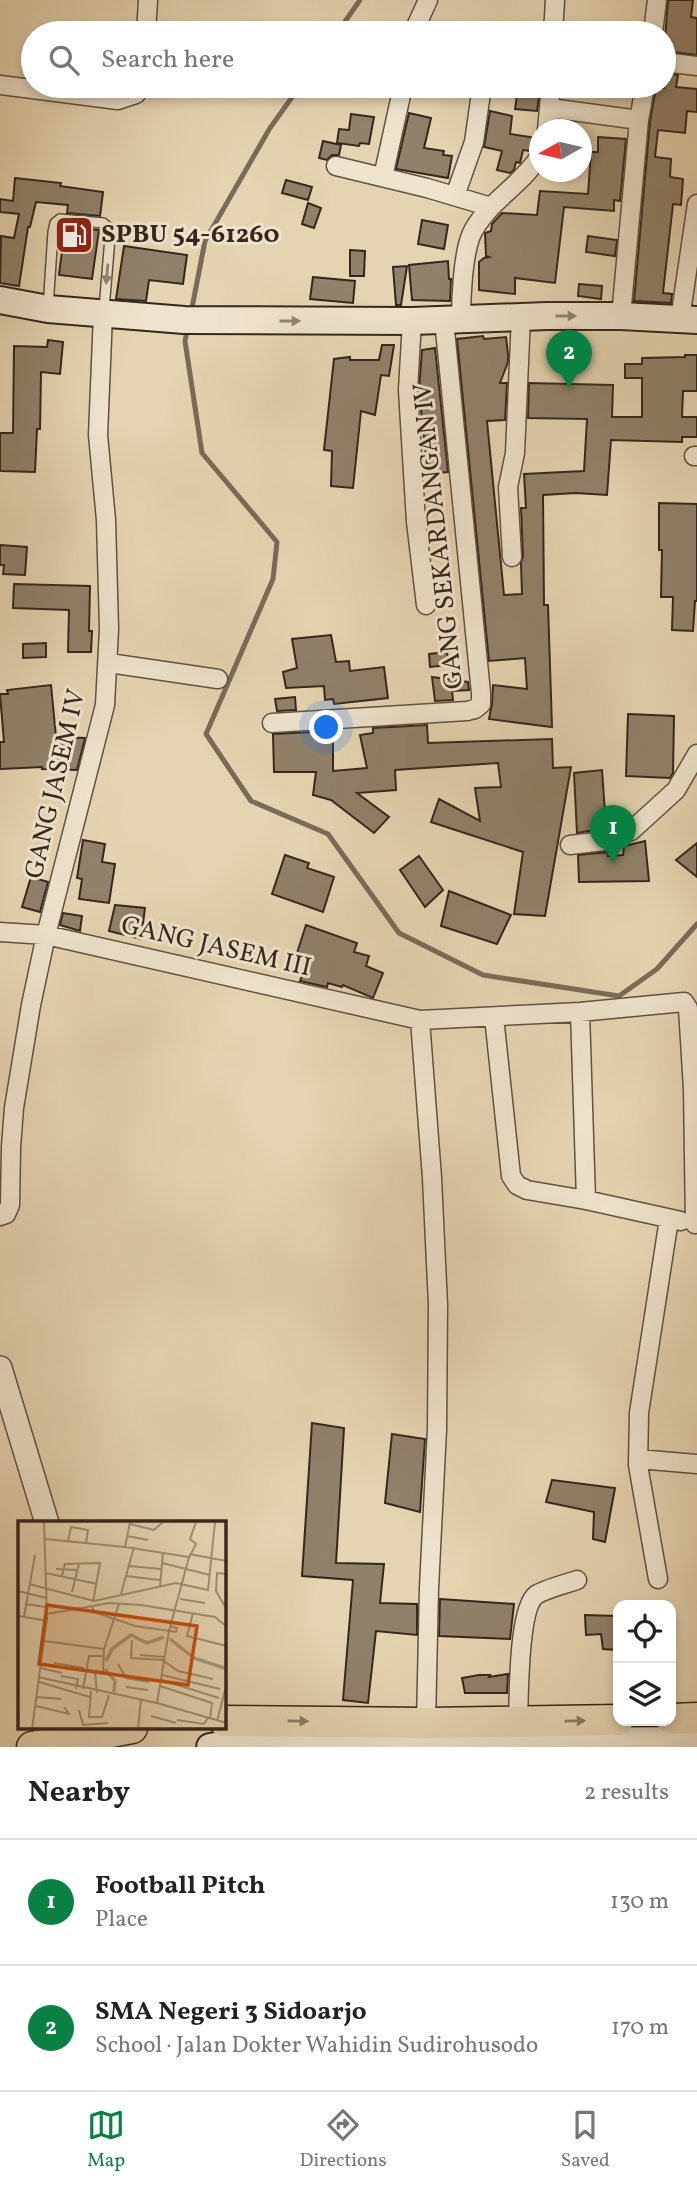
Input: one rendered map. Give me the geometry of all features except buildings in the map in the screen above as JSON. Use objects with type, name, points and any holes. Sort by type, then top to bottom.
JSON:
[{"type":"highway","points":[[676,1719],[697,1718]]},
{"type":"highway","points":[[226,1721],[426,1724],[613,1720]]},
{"type":"highway","points":[[33,1747],[112,1730]]},
{"type":"main road","points":[[0,300],[48,309],[184,320],[412,321],[621,316],[688,320]]},
{"type":"main road","points":[[210,1747],[233,1743],[697,1740]]},
{"type":"street","points":[[147,21],[148,0]]},
{"type":"street","points":[[418,21],[428,0]]},
{"type":"street","points":[[554,21],[555,0]]},
{"type":"street","points":[[654,21],[657,0]]},
{"type":"street","points":[[676,63],[697,66]]},
{"type":"street","points":[[0,85],[21,88]]},
{"type":"street","points":[[102,98],[122,98]]},
{"type":"street","points":[[383,177],[400,98]]},
{"type":"street","points":[[455,196],[474,142],[480,98]]},
{"type":"street","points":[[548,119],[550,98]]},
{"type":"street","points":[[621,316],[643,98]]},
{"type":"street","points":[[550,108],[639,120]]},
{"type":"street","points":[[336,166],[491,207]]},
{"type":"street","points":[[453,319],[461,298],[470,239],[477,225],[491,207],[529,170]]},
{"type":"street","points":[[688,320],[697,205]]},
{"type":"street","name":"GANG JASEM IV","points":[[0,1216],[6,1214],[10,1205],[14,1108],[31,1005],[105,705],[108,663],[106,520],[97,435],[103,314]]},
{"type":"street","points":[[512,557],[508,486],[514,453],[521,317]]},
{"type":"street","name":"GANG SEKARDANGAN IV","points":[[272,723],[467,711],[481,704],[453,319]]},
{"type":"street","points":[[412,321],[408,390],[416,522],[426,605]]},
{"type":"street","points":[[108,663],[218,679]]},
{"type":"street","points":[[570,845],[604,841],[631,831],[676,790],[697,754]]},
{"type":"street","name":"GANG JASEM III","points":[[0,932],[47,935],[420,1020],[580,1012],[684,1002],[688,1008],[695,1088]]},
{"type":"street","points":[[580,1012],[586,1200]]},
{"type":"street","points":[[494,1017],[511,1176],[517,1185],[527,1190],[696,1224],[695,1088]]},
{"type":"street","points":[[420,1020],[438,1305],[437,1429],[426,1724]]},
{"type":"street","points":[[658,1579],[638,1459],[639,1413],[669,1219]]},
{"type":"street","points":[[0,1368],[46,1521]]},
{"type":"street","points":[[638,1459],[697,1464]]},
{"type":"street","points":[[518,1722],[522,1632],[527,1609],[535,1595],[577,1580]]},
{"type":"lane","points":[[48,309],[55,223],[60,219],[103,223],[108,228],[110,239],[103,314]]},
{"type":"waterway","points":[[345,21],[360,0]]},
{"type":"waterway","points":[[191,313],[205,241],[270,128],[291,98]]},
{"type":"waterway","points":[[188,326],[185,341],[202,453],[277,542],[273,579],[206,734],[251,801],[328,834],[399,933],[483,975],[619,996],[657,969],[697,924]]},
{"type":"place","name":"SPBU 54-61260","points":[[74,235]]},
{"type":"place","name":"SMA Negeri 3 Sidoarjo","points":[[569,388]]},
{"type":"place","name":"Football Pitch","points":[[613,863]]}]
